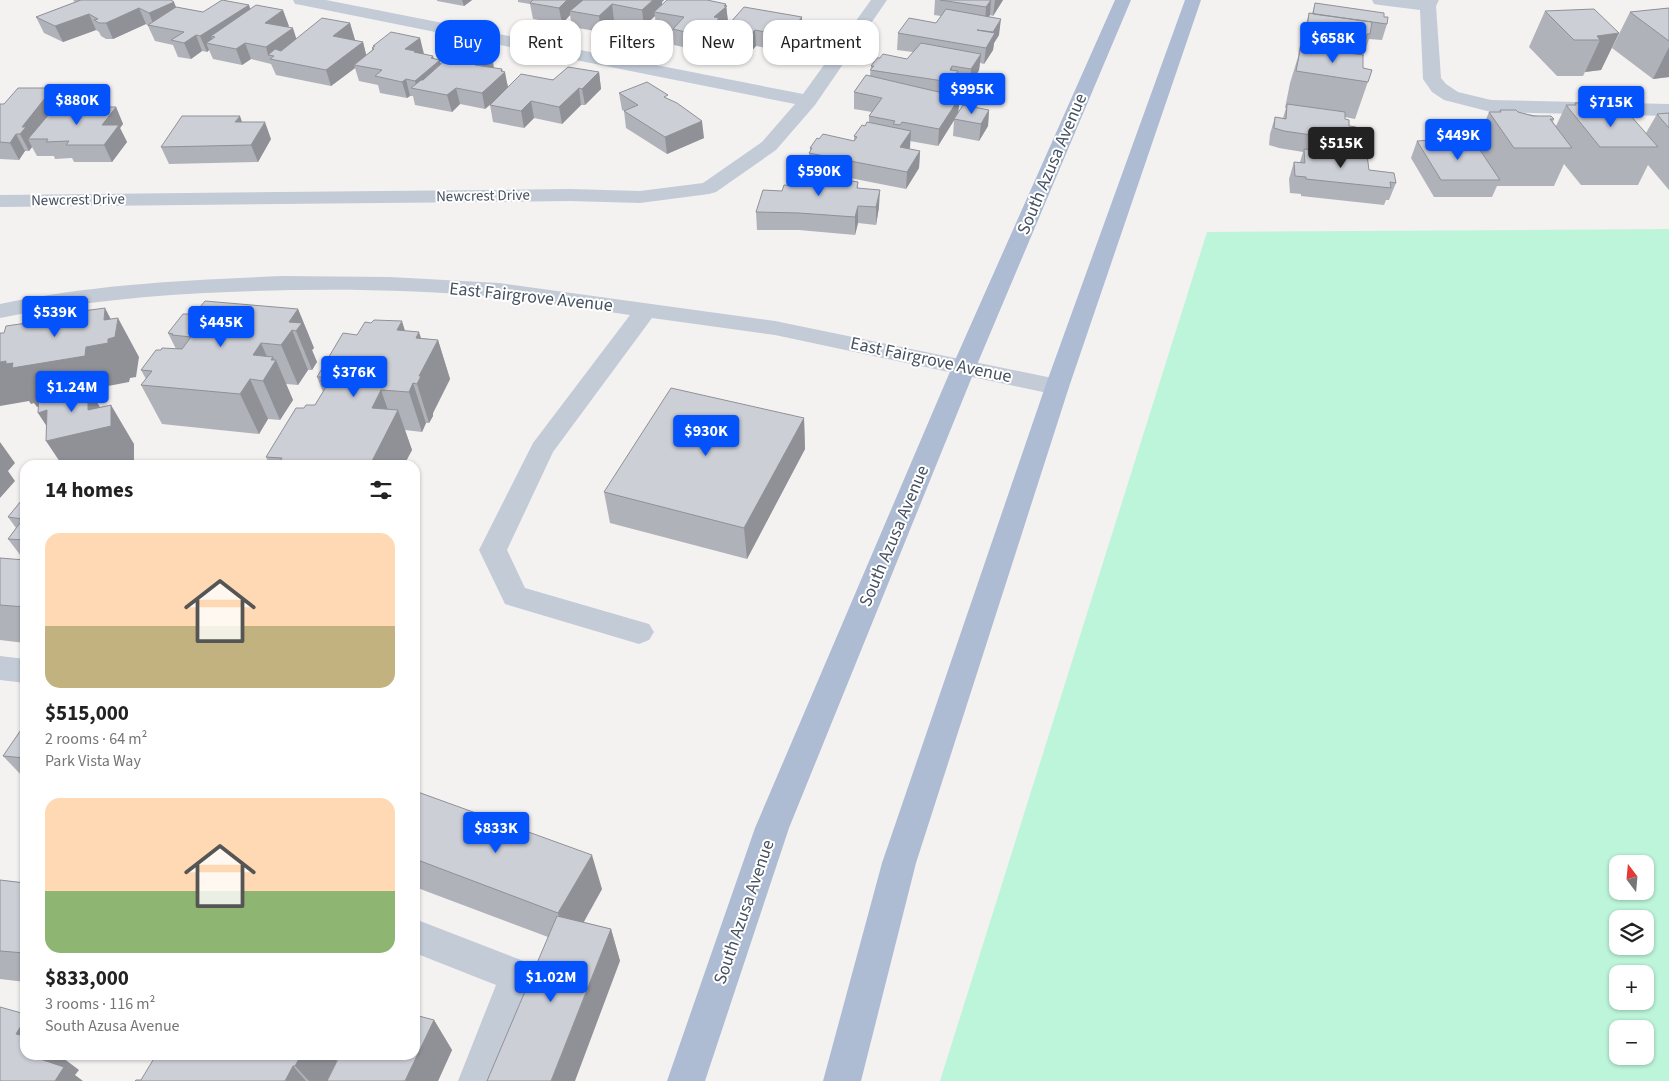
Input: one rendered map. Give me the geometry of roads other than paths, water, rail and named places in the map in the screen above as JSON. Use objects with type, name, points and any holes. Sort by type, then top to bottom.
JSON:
[{"type":"main road","name":"South Azusa Avenue","points":[[686,1081],[772,828],[964,367],[1123,0]]},
{"type":"main road","points":[[842,1081],[899,863],[1057,387],[1193,0]]},
{"type":"street","points":[[301,0],[808,101]]},
{"type":"street","name":"Newcrest Drive","points":[[0,201],[570,195],[640,197],[709,188],[770,146],[808,101],[879,0]]},
{"type":"street","points":[[1380,0],[1430,3],[1432,78],[1439,88],[1451,96],[1491,106],[1669,110]]},
{"type":"street","name":"East Fairgrove Avenue","points":[[0,311],[51,300],[167,288],[283,283],[390,284],[499,290],[775,328],[1057,387]]},
{"type":"street","points":[[639,632],[514,596],[493,550],[542,449],[645,310]]},
{"type":"street","points":[[0,668],[20,670]]},
{"type":"street","points":[[420,938],[518,976],[476,1081]]}]
